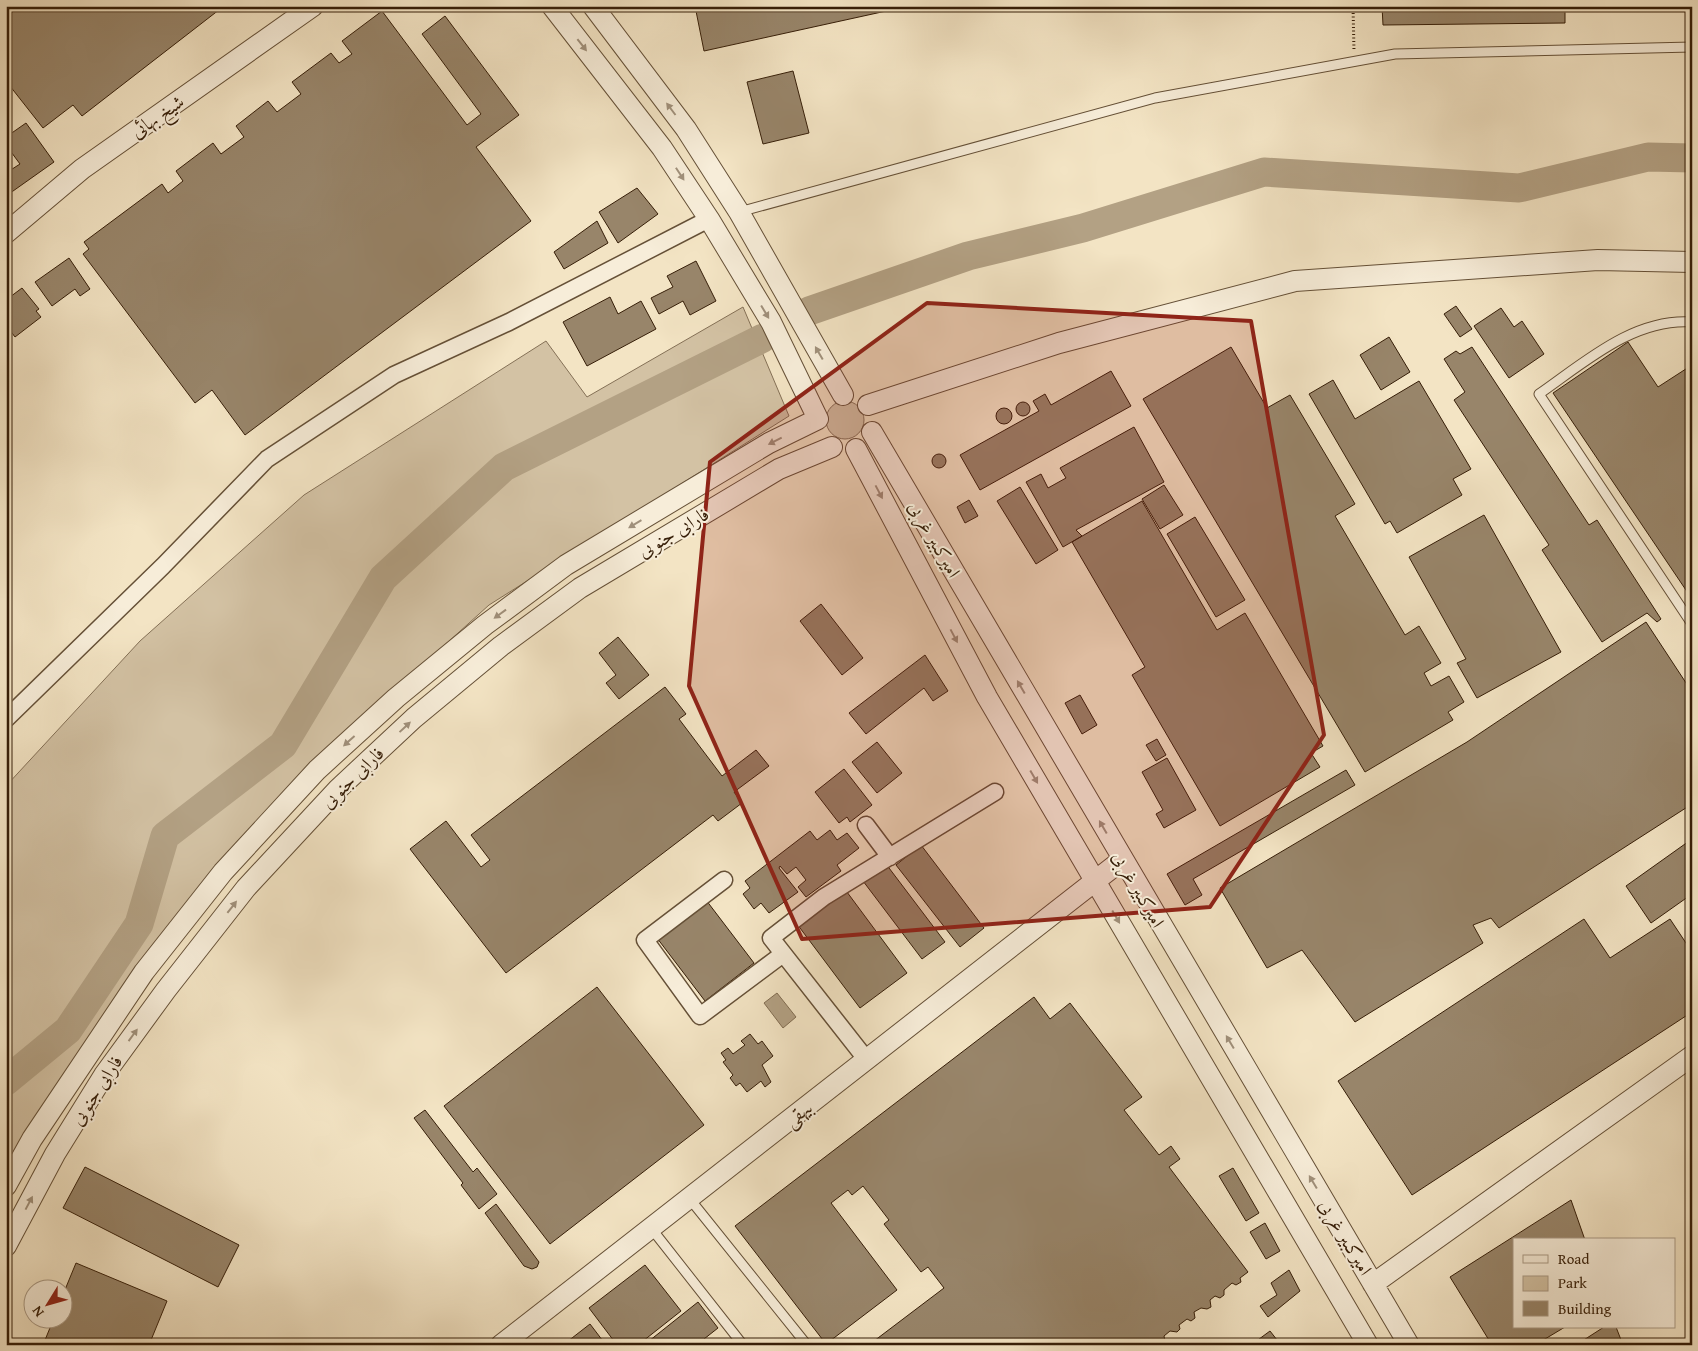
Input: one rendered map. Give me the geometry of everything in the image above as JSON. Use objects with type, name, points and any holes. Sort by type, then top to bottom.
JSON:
[{"type":"street","name":"شیخ بهائی","points":[[6,233],[82,169],[313,6]]},
{"type":"street","points":[[552,6],[662,148],[709,219],[771,322],[818,419],[821,435],[832,447],[848,451],[863,445],[872,432],[874,423],[868,405],[852,396],[843,395],[826,403],[818,419]]},
{"type":"street","points":[[593,6],[686,129],[739,212],[843,395]]},
{"type":"street","points":[[6,719],[163,566],[267,458],[394,374],[509,322],[709,219]]},
{"type":"street","points":[[868,405],[1059,343],[1295,281],[1598,260],[1692,262]]},
{"type":"street","name":"فارابی جنوبی","points":[[6,1186],[37,1131],[144,972],[223,872],[317,770],[411,686],[485,625],[566,565],[769,443],[818,419]]},
{"type":"street","name":"امیرکبیر غربی","points":[[872,432],[1409,1345]]},
{"type":"street","name":"فارابی جنوبی","points":[[6,1246],[55,1154],[121,1052],[166,990],[246,888],[338,789],[414,718],[501,646],[580,588],[780,469],[832,447]]},
{"type":"street","name":"امیرکبیر غربی","points":[[856,449],[987,697],[1368,1345]]},
{"type":"street","points":[[866,1059],[771,938],[824,897],[995,792]]},
{"type":"street","points":[[866,826],[890,857]]},
{"type":"street","name":"بیهقی","points":[[501,1345],[1122,860]]},
{"type":"street","points":[[724,880],[645,940],[700,1016],[783,954]]},
{"type":"street","points":[[1373,1284],[1692,1056]]},
{"type":"lane","points":[[739,212],[1155,98],[1395,54],[1692,47]]},
{"type":"lane","points":[[1692,322],[1678,321],[1640,330],[1619,340],[1539,394],[1692,624]]},
{"type":"lane","points":[[689,1198],[807,1345]]},
{"type":"lane","points":[[651,1228],[743,1345]]},
{"type":"path","points":[[1353,6],[1355,62]]},
{"type":"highlighted area","points":[[927,303],[1251,321],[1324,735],[1210,907],[802,939],[689,686],[710,462]]},
{"type":"green space","points":[[743,307],[789,416],[489,605],[355,726],[230,851],[6,1168],[6,786],[140,641],[304,495],[546,341],[587,397]]},
{"type":"green space","points":[[845,401],[859,406],[864,420],[859,434],[845,439],[831,434],[826,420],[831,406]]},
{"type":"shaded area","points":[[777,993],[796,1017],[783,1028],[764,1003]]},
{"type":"building","points":[[6,6],[224,6],[82,116],[73,105],[43,128],[6,81]]},
{"type":"building","points":[[695,6],[909,6],[704,51]]},
{"type":"building","points":[[997,6],[1016,6],[998,11]]},
{"type":"building","points":[[1382,6],[1565,6],[1565,23],[1383,25]]},
{"type":"building","points":[[382,11],[467,125],[481,114],[422,34],[445,16],[519,115],[476,147],[531,221],[245,435],[212,390],[195,403],[83,254],[89,249],[84,242],[162,184],[168,193],[183,181],[176,171],[213,143],[221,154],[244,137],[236,126],[268,101],[277,112],[301,94],[292,82],[331,53],[339,63],[352,54],[342,41]]},
{"type":"building","points":[[793,71],[809,133],[763,144],[747,82]]},
{"type":"building","points":[[26,123],[54,162],[6,196],[6,173],[20,164],[6,145],[6,137]]},
{"type":"building","points":[[637,188],[658,214],[618,243],[599,212]]},
{"type":"building","points":[[597,221],[608,243],[564,269],[554,252]]},
{"type":"building","points":[[69,258],[90,289],[80,296],[75,289],[52,306],[35,282]]},
{"type":"building","points":[[696,261],[716,301],[690,315],[683,301],[659,314],[651,298],[673,287],[667,276]]},
{"type":"building","points":[[22,288],[39,309],[36,311],[41,317],[15,337],[9,329],[6,332],[6,300]]},
{"type":"building","points":[[610,297],[618,314],[641,301],[656,329],[587,366],[563,322]]},
{"type":"building","points":[[1456,306],[1472,329],[1460,337],[1444,314]]},
{"type":"building","points":[[1501,308],[1514,327],[1522,321],[1544,354],[1509,378],[1474,326]]},
{"type":"building","points":[[1389,337],[1410,372],[1381,390],[1360,355]]},
{"type":"building","points":[[1628,342],[1658,387],[1692,365],[1692,599],[1553,393]]},
{"type":"building","points":[[1231,347],[1267,408],[1290,395],[1355,504],[1335,516],[1405,635],[1419,626],[1441,663],[1424,673],[1431,686],[1449,676],[1464,702],[1448,712],[1453,720],[1365,772],[1143,399]]},
{"type":"building","points":[[1472,347],[1589,525],[1597,520],[1661,619],[1657,622],[1647,613],[1602,642],[1542,550],[1549,545],[1454,400],[1465,392],[1444,359],[1456,351],[1460,354]]},
{"type":"building","points":[[1111,371],[1131,406],[980,490],[960,455],[1039,411],[1033,401],[1045,394],[1051,405]]},
{"type":"building","points":[[1333,380],[1355,419],[1419,381],[1471,469],[1453,479],[1462,495],[1397,533],[1390,521],[1385,524],[1309,394]]},
{"type":"building","points":[[1020,402],[1026,402],[1030,409],[1026,416],[1020,416],[1016,412],[1016,406]]},
{"type":"building","points":[[1004,408],[1010,410],[1012,416],[1010,422],[1004,424],[998,422],[996,416],[998,410]]},
{"type":"building","points":[[1134,427],[1164,482],[1076,530],[1082,536],[1063,547],[1026,482],[1041,474],[1048,488],[1066,478],[1060,468]]},
{"type":"building","points":[[936,454],[942,454],[946,461],[942,468],[936,468],[932,464],[932,458]]},
{"type":"building","points":[[1164,485],[1183,515],[1160,529],[1142,499]]},
{"type":"building","points":[[1020,487],[1058,550],[1036,564],[997,501]]},
{"type":"building","points":[[969,500],[978,516],[965,523],[957,507]]},
{"type":"building","points":[[1142,501],[1217,630],[1245,613],[1323,746],[1311,753],[1320,767],[1220,826],[1132,675],[1145,667],[1072,542]]},
{"type":"building","points":[[1484,515],[1561,652],[1477,698],[1457,663],[1466,659],[1409,557]]},
{"type":"building","points":[[1195,517],[1245,600],[1216,617],[1167,534]]},
{"type":"building","points":[[821,604],[863,658],[842,675],[800,621]]},
{"type":"building","points":[[1646,622],[1692,692],[1692,804],[1499,928],[1491,918],[1473,925],[1483,943],[1355,1022],[1302,950],[1267,968],[1220,888],[1467,742]]},
{"type":"building","points":[[618,637],[649,675],[619,699],[606,683],[616,675],[599,653]]},
{"type":"building","points":[[925,655],[948,691],[933,701],[924,688],[866,734],[849,713]]},
{"type":"building","points":[[665,687],[686,714],[679,719],[722,776],[756,750],[769,766],[734,792],[742,803],[718,821],[713,815],[506,973],[410,849],[446,821],[481,867],[490,860],[471,835]]},
{"type":"building","points":[[1080,695],[1097,725],[1082,734],[1065,703]]},
{"type":"building","points":[[1157,739],[1166,755],[1156,761],[1146,745]]},
{"type":"building","points":[[877,742],[902,773],[877,793],[852,762]]},
{"type":"building","points":[[1167,758],[1196,810],[1164,828],[1156,814],[1163,810],[1142,772]]},
{"type":"building","points":[[844,769],[872,805],[850,822],[847,817],[839,823],[815,792]]},
{"type":"building","points":[[1346,770],[1355,785],[1193,879],[1202,895],[1185,905],[1167,874]]},
{"type":"building","points":[[830,830],[837,840],[847,833],[859,848],[837,865],[841,871],[806,897],[798,887],[806,880],[796,867],[787,874],[780,866],[779,868],[798,892],[769,913],[761,903],[754,909],[743,894],[750,888],[745,881],[810,831],[817,840]]},
{"type":"building","points":[[1692,839],[1692,894],[1651,923],[1626,886]]},
{"type":"building","points":[[921,845],[984,928],[960,947],[896,865]]},
{"type":"building","points":[[886,864],[945,942],[922,959],[863,881]]},
{"type":"building","points":[[844,888],[907,973],[860,1008],[797,924]]},
{"type":"building","points":[[706,900],[754,963],[705,1001],[657,938]]},
{"type":"building","points":[[1584,919],[1610,958],[1670,919],[1692,952],[1692,1012],[1412,1195],[1338,1081]]},
{"type":"building","points":[[597,987],[704,1125],[550,1244],[444,1106]]},
{"type":"building","points":[[1034,997],[1050,1019],[1070,1003],[1142,1097],[1124,1110],[1159,1155],[1171,1146],[1180,1159],[1169,1167],[1248,1272],[1240,1278],[1241,1282],[1236,1285],[1232,1283],[1224,1290],[1224,1295],[1220,1298],[1215,1296],[1210,1300],[1211,1307],[1207,1309],[1201,1308],[1194,1312],[1195,1318],[1191,1321],[1187,1319],[1179,1325],[1180,1329],[1177,1332],[1170,1331],[1164,1336],[1165,1341],[1161,1345],[877,1345],[874,1341],[944,1288],[928,1267],[921,1272],[884,1224],[889,1220],[863,1186],[852,1195],[848,1190],[831,1203],[897,1290],[826,1344],[735,1226]]},
{"type":"building","points":[[750,1034],[758,1044],[762,1041],[773,1056],[762,1065],[771,1082],[765,1087],[761,1081],[747,1092],[740,1083],[736,1086],[730,1078],[733,1075],[723,1062],[726,1060],[721,1053],[728,1048],[733,1054],[745,1045],[741,1041]]},
{"type":"building","points":[[425,1110],[473,1172],[477,1168],[497,1194],[479,1209],[461,1185],[463,1183],[414,1118]]},
{"type":"building","points":[[85,1167],[239,1245],[218,1287],[63,1208]]},
{"type":"building","points":[[1233,1168],[1259,1213],[1246,1221],[1219,1176]]},
{"type":"building","points":[[1571,1200],[1584,1238],[1513,1238],[1513,1328],[1563,1328],[1535,1345],[1492,1345],[1450,1277]]},
{"type":"building","points":[[496,1204],[539,1262],[537,1267],[532,1269],[524,1266],[485,1213]]},
{"type":"building","points":[[1265,1223],[1280,1251],[1266,1259],[1250,1232]]},
{"type":"building","points":[[76,1263],[167,1301],[149,1345],[43,1345],[50,1328],[72,1328],[72,1278],[70,1278]]},
{"type":"building","points":[[645,1265],[681,1311],[638,1345],[617,1345],[589,1308]]},
{"type":"building","points":[[1289,1270],[1300,1291],[1268,1317],[1260,1306],[1277,1295],[1271,1283]]},
{"type":"building","points":[[698,1302],[718,1328],[704,1339],[709,1344],[712,1343],[714,1345],[644,1345]]},
{"type":"building","points":[[590,1324],[606,1345],[563,1345]]},
{"type":"building","points":[[1602,1328],[1616,1328],[1623,1345],[1576,1345]]},
{"type":"building","points":[[1270,1331],[1281,1345],[1251,1345]]},
{"type":"waterway","points":[[809,311],[968,256],[1083,228],[1264,172],[1519,188],[1648,157],[1692,158]]},
{"type":"waterway","points":[[6,1081],[68,1030],[139,924],[165,836],[283,745],[383,578],[504,467],[763,338]]}]
